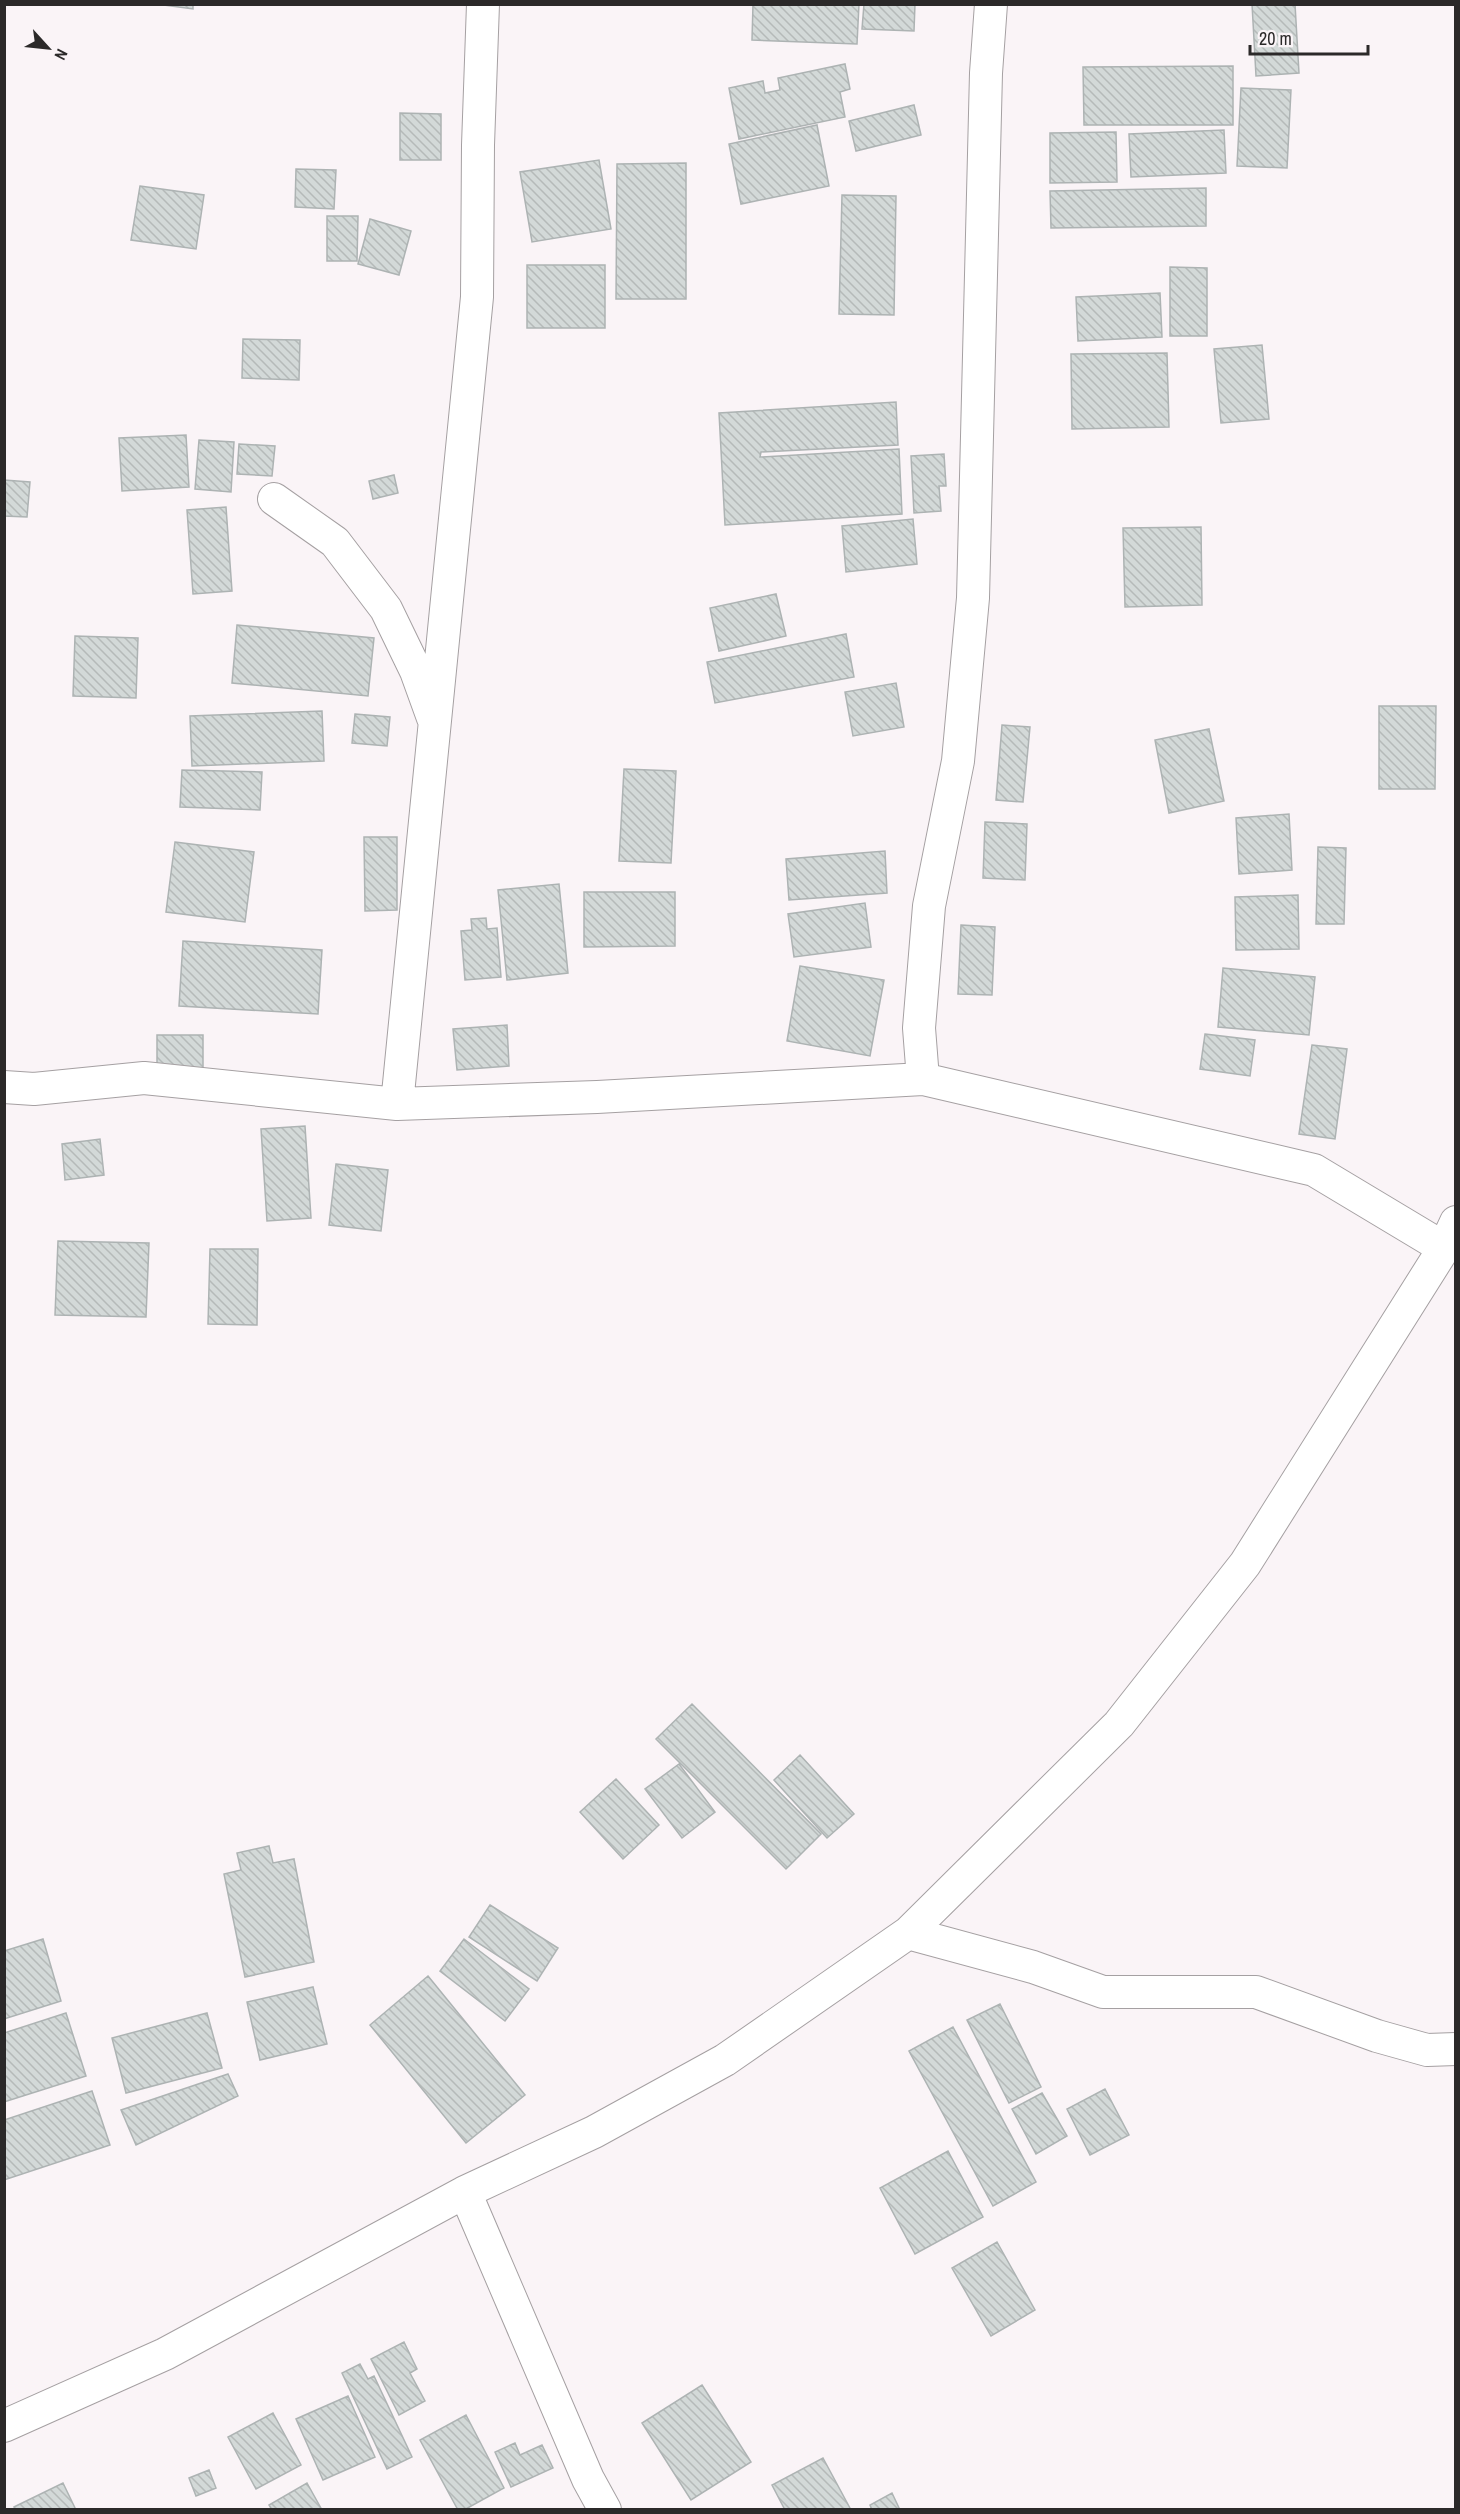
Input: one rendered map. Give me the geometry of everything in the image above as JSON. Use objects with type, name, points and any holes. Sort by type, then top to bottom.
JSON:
[{"type":"street","points":[[397,1104],[477,297],[478,146],[483,4]]},
{"type":"street","points":[[923,1079],[919,1028],[929,906],[958,761],[973,598],[986,72],[991,4]]},
{"type":"street","points":[[274,499],[335,542],[386,609],[416,671],[436,725]]},
{"type":"street","points":[[4,1087],[34,1089],[144,1078],[397,1104],[597,1097],[923,1079],[1314,1170],[1452,1230],[1245,1564],[1119,1724],[908,1933],[725,2060],[594,2132],[465,2192],[165,2354],[4,2426]]},
{"type":"street","points":[[908,1933],[1034,1967],[1103,1992],[1256,1992],[1377,2036],[1427,2050],[1455,2049]]},
{"type":"street","points":[[465,2192],[588,2479],[605,2510]]},
{"type":"building","points":[[156,4],[193,4],[193,9]]},
{"type":"building","points":[[753,4],[859,4],[857,44],[752,40]]},
{"type":"building","points":[[864,4],[915,4],[914,31],[862,29]]},
{"type":"building","points":[[1252,4],[1295,4],[1299,73],[1256,76]]},
{"type":"building","points":[[845,64],[850,89],[840,92],[845,117],[739,139],[729,88],[763,81],[765,93],[780,90],[778,78]]},
{"type":"building","points":[[1233,66],[1233,125],[1084,125],[1083,67]]},
{"type":"building","points":[[1241,88],[1291,90],[1287,168],[1237,166]]},
{"type":"building","points":[[914,105],[921,135],[856,151],[849,121]]},
{"type":"building","points":[[400,113],[441,114],[441,160],[400,160]]},
{"type":"building","points":[[817,125],[829,186],[741,204],[729,144]]},
{"type":"building","points":[[1224,130],[1226,173],[1131,177],[1129,134]]},
{"type":"building","points":[[1116,132],[1117,182],[1050,183],[1050,133]]},
{"type":"building","points":[[599,160],[611,229],[532,242],[520,172]]},
{"type":"building","points":[[686,163],[686,299],[616,299],[617,164]]},
{"type":"building","points":[[296,169],[336,170],[334,209],[295,207]]},
{"type":"building","points":[[140,186],[204,195],[196,249],[131,240]]},
{"type":"building","points":[[1206,188],[1206,226],[1051,228],[1050,191]]},
{"type":"building","points":[[842,195],[896,196],[894,315],[839,314]]},
{"type":"building","points":[[327,216],[358,216],[357,261],[327,261]]},
{"type":"building","points":[[370,219],[411,231],[399,275],[358,264]]},
{"type":"building","points":[[527,265],[605,265],[605,328],[527,328]]},
{"type":"building","points":[[1170,267],[1207,268],[1207,336],[1170,336]]},
{"type":"building","points":[[1160,293],[1162,337],[1078,341],[1076,297]]},
{"type":"building","points":[[243,339],[300,340],[299,380],[242,378]]},
{"type":"building","points":[[1262,345],[1269,419],[1221,423],[1214,349]]},
{"type":"building","points":[[1167,353],[1169,427],[1072,429],[1071,354]]},
{"type":"building","points":[[896,402],[898,445],[761,452],[760,457],[899,449],[902,514],[725,525],[719,413]]},
{"type":"building","points":[[186,435],[189,487],[122,491],[119,438]]},
{"type":"building","points":[[199,440],[234,442],[231,492],[195,489]]},
{"type":"building","points":[[239,444],[275,446],[272,476],[237,474]]},
{"type":"building","points":[[944,454],[946,486],[939,486],[941,511],[914,513],[911,456]]},
{"type":"building","points":[[394,475],[398,493],[373,499],[369,481]]},
{"type":"building","points":[[4,480],[30,482],[27,517],[4,516]]},
{"type":"building","points":[[226,507],[232,591],[193,594],[187,510]]},
{"type":"building","points":[[913,519],[917,564],[846,572],[842,526]]},
{"type":"building","points":[[1201,527],[1202,605],[1125,607],[1123,528]]},
{"type":"building","points":[[776,594],[786,636],[719,651],[710,608]]},
{"type":"building","points":[[237,625],[374,638],[368,696],[232,683]]},
{"type":"building","points":[[846,634],[854,677],[715,703],[707,662]]},
{"type":"building","points":[[75,636],[138,638],[136,698],[73,696]]},
{"type":"building","points":[[896,683],[904,727],[853,736],[845,692]]},
{"type":"building","points":[[1379,706],[1436,706],[1435,789],[1379,789]]},
{"type":"building","points":[[322,711],[324,761],[192,766],[190,716]]},
{"type":"building","points":[[355,714],[390,717],[387,746],[352,743]]},
{"type":"building","points":[[1002,725],[1030,727],[1023,802],[996,800]]},
{"type":"building","points":[[1209,729],[1224,801],[1169,813],[1155,740]]},
{"type":"building","points":[[624,769],[676,771],[671,863],[619,861]]},
{"type":"building","points":[[182,770],[262,772],[260,810],[180,807]]},
{"type":"building","points":[[1289,814],[1292,870],[1239,874],[1236,818]]},
{"type":"building","points":[[985,822],[1027,824],[1025,880],[983,878]]},
{"type":"building","points":[[364,837],[397,837],[397,910],[365,911]]},
{"type":"building","points":[[175,842],[254,852],[245,922],[166,912]]},
{"type":"building","points":[[1318,847],[1346,848],[1344,924],[1316,924]]},
{"type":"building","points":[[885,851],[887,893],[789,900],[786,859]]},
{"type":"building","points":[[559,884],[568,973],[507,980],[498,890]]},
{"type":"building","points":[[584,892],[675,892],[675,946],[584,947]]},
{"type":"building","points":[[1298,895],[1299,949],[1236,950],[1235,897]]},
{"type":"building","points":[[865,903],[871,947],[794,957],[788,914]]},
{"type":"building","points":[[486,918],[487,929],[497,928],[501,977],[465,980],[461,931],[472,930],[471,919]]},
{"type":"building","points":[[961,925],[995,927],[992,995],[958,994]]},
{"type":"building","points":[[183,941],[322,950],[318,1014],[179,1006]]},
{"type":"building","points":[[800,966],[884,980],[870,1056],[787,1041]]},
{"type":"building","points":[[1223,968],[1315,977],[1309,1035],[1218,1027]]},
{"type":"building","points":[[507,1025],[509,1066],[457,1070],[453,1029]]},
{"type":"building","points":[[1205,1034],[1255,1040],[1250,1076],[1200,1069]]},
{"type":"building","points":[[157,1035],[203,1035],[203,1069],[157,1069]]},
{"type":"building","points":[[1312,1045],[1347,1049],[1335,1139],[1299,1134]]},
{"type":"building","points":[[305,1126],[311,1218],[267,1221],[261,1129]]},
{"type":"building","points":[[100,1139],[104,1175],[65,1180],[62,1144]]},
{"type":"building","points":[[336,1164],[388,1170],[381,1231],[329,1225]]},
{"type":"building","points":[[58,1241],[149,1243],[146,1317],[55,1315]]},
{"type":"building","points":[[210,1249],[258,1249],[257,1325],[208,1324]]},
{"type":"building","points":[[692,1704],[821,1834],[786,1869],[656,1739]]},
{"type":"building","points":[[800,1755],[854,1814],[827,1838],[774,1780]]},
{"type":"building","points":[[679,1764],[715,1812],[682,1838],[645,1789]]},
{"type":"building","points":[[616,1779],[659,1825],[623,1859],[580,1812]]},
{"type":"building","points":[[269,1846],[273,1863],[294,1859],[314,1962],[245,1977],[224,1874],[241,1870],[237,1853]]},
{"type":"building","points":[[490,1905],[558,1948],[537,1981],[469,1937]]},
{"type":"building","points":[[43,1939],[61,2001],[4,2019],[4,1951]]},
{"type":"building","points":[[464,1939],[529,1989],[505,2021],[440,1971]]},
{"type":"building","points":[[428,1976],[525,2095],[466,2143],[370,2025]]},
{"type":"building","points":[[313,1987],[327,2044],[260,2060],[247,2002]]},
{"type":"building","points":[[1000,2004],[1041,2087],[1009,2103],[967,2020]]},
{"type":"building","points":[[66,2013],[86,2076],[4,2102],[4,2033]]},
{"type":"building","points":[[207,2013],[222,2068],[126,2093],[112,2038]]},
{"type":"building","points":[[953,2027],[1036,2182],[993,2206],[909,2051]]},
{"type":"building","points":[[228,2074],[238,2096],[136,2145],[121,2110]]},
{"type":"building","points":[[1105,2089],[1129,2135],[1090,2155],[1067,2109]]},
{"type":"building","points":[[92,2091],[110,2145],[4,2180],[4,2120]]},
{"type":"building","points":[[1042,2093],[1067,2136],[1036,2154],[1012,2109]]},
{"type":"building","points":[[948,2151],[983,2217],[915,2254],[880,2188]]},
{"type":"building","points":[[997,2242],[1035,2310],[991,2336],[952,2268]]},
{"type":"building","points":[[404,2342],[417,2369],[410,2373],[425,2401],[399,2415],[371,2359]]},
{"type":"building","points":[[360,2364],[368,2379],[374,2376],[412,2457],[387,2469],[342,2373]]},
{"type":"building","points":[[702,2385],[751,2462],[691,2500],[642,2423]]},
{"type":"building","points":[[348,2396],[375,2457],[323,2480],[296,2419]]},
{"type":"building","points":[[273,2413],[301,2465],[256,2489],[228,2437]]},
{"type":"building","points":[[466,2415],[504,2488],[464,2510],[458,2510],[420,2440]]},
{"type":"building","points":[[515,2443],[520,2455],[542,2445],[553,2468],[511,2487],[495,2452]]},
{"type":"building","points":[[823,2458],[851,2510],[785,2510],[772,2485]]},
{"type":"building","points":[[209,2470],[216,2488],[196,2496],[189,2478]]},
{"type":"building","points":[[63,2483],[76,2510],[15,2510],[14,2507]]},
{"type":"building","points":[[307,2483],[322,2510],[272,2510],[269,2505]]},
{"type":"building","points":[[892,2493],[900,2510],[872,2510],[870,2505]]}]
